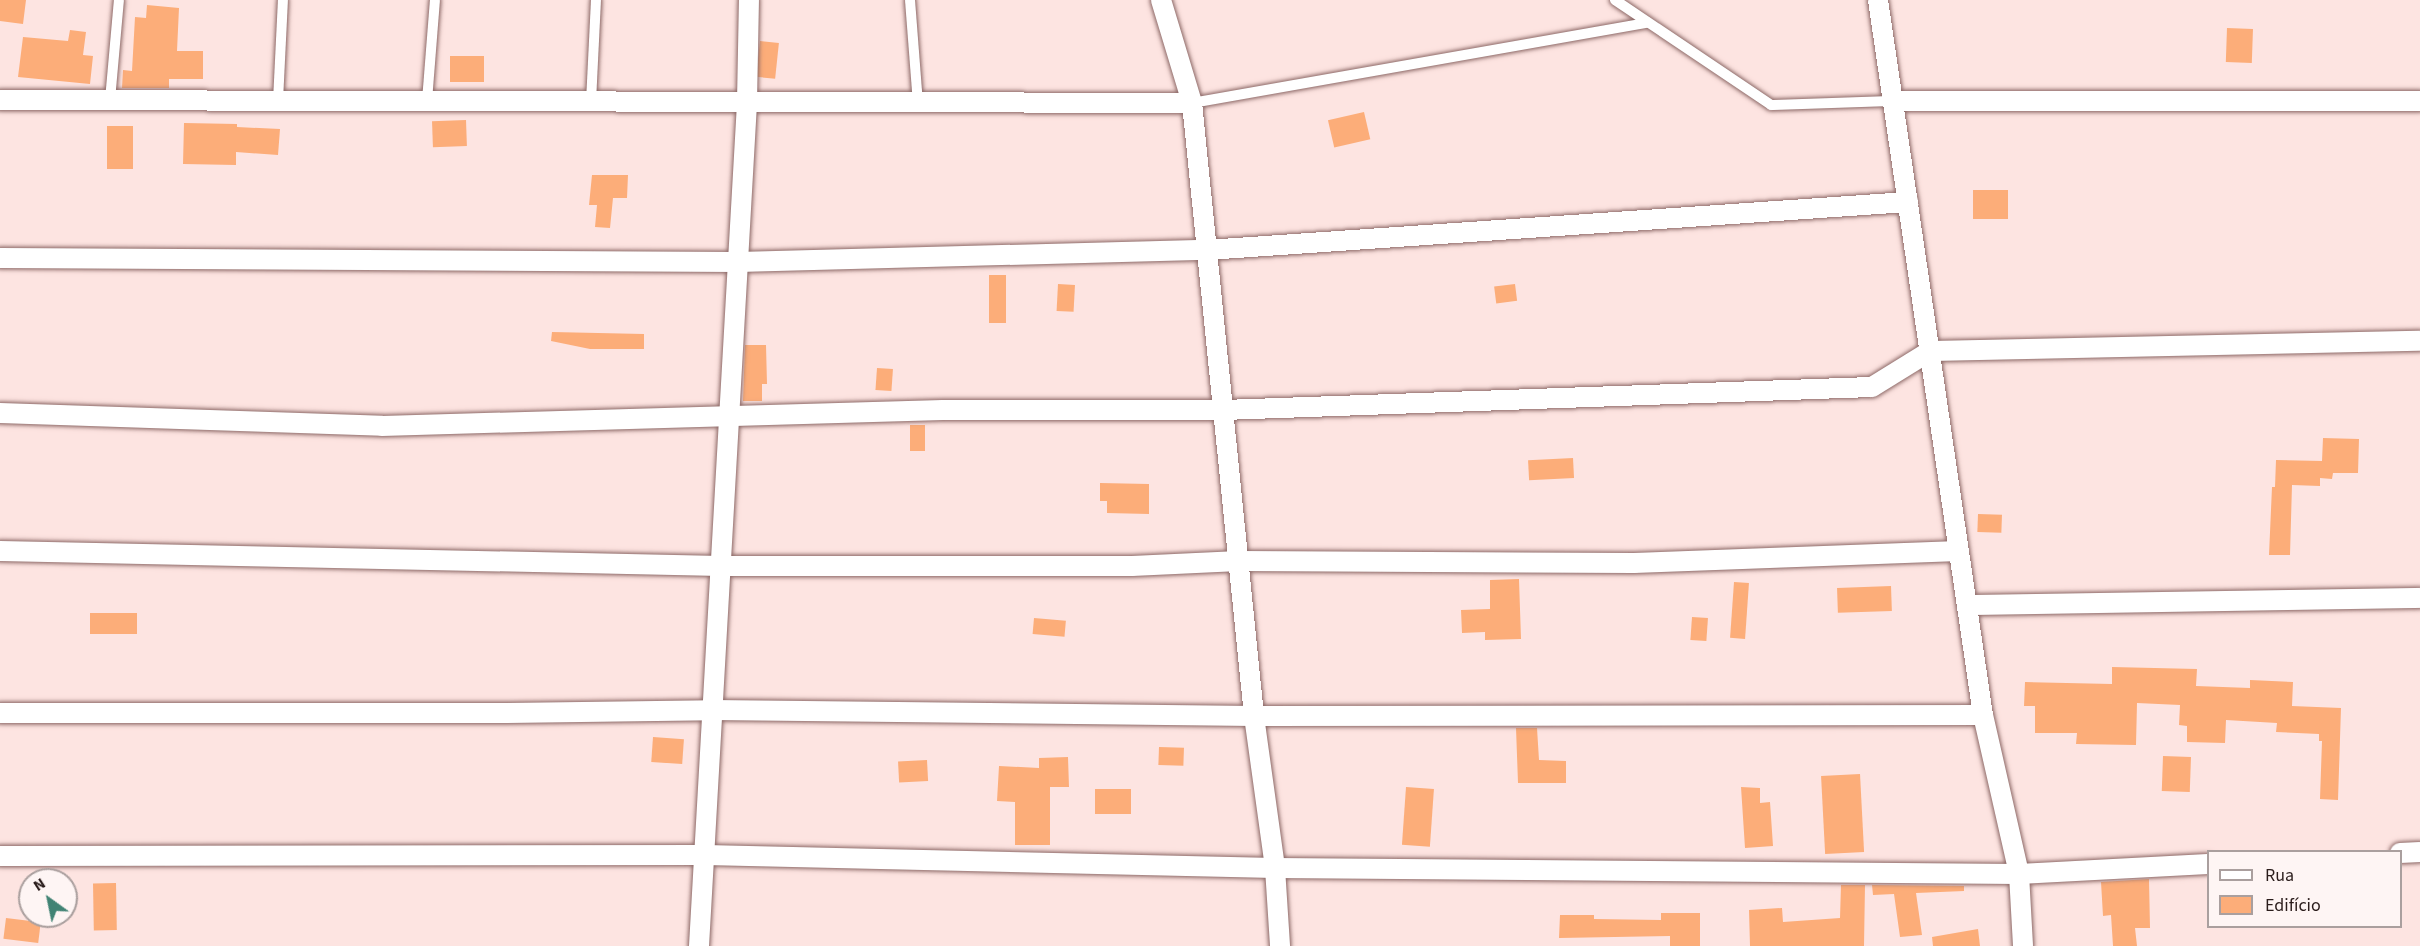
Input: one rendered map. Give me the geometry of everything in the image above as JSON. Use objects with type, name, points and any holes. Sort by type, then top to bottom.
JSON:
[{"type":"street","points":[[699,946],[747,102],[749,0]]},
{"type":"street","points":[[1161,0],[1192,103],[1254,716],[1275,868],[1280,946]]},
{"type":"street","points":[[1878,0],[1983,715],[2019,874],[2023,946]]},
{"type":"street","points":[[0,100],[1192,103]]},
{"type":"street","points":[[1893,101],[2420,102]]},
{"type":"street","points":[[0,258],[738,262],[1207,250],[1908,202]]},
{"type":"street","points":[[0,412],[382,426],[729,418],[943,410],[1223,410],[1872,387],[1930,351],[2420,341]]},
{"type":"street","points":[[0,551],[720,566],[1132,566],[1239,561],[1634,563],[1959,551]]},
{"type":"street","points":[[1967,605],[2420,598]]},
{"type":"street","points":[[0,713],[507,713],[712,710],[1254,716],[1983,715]]},
{"type":"street","points":[[2402,853],[2420,852]]},
{"type":"street","points":[[0,856],[705,855],[1275,868],[2019,874],[2207,864]]},
{"type":"lane","points":[[110,100],[119,0]]},
{"type":"lane","points":[[278,101],[283,0]]},
{"type":"lane","points":[[427,101],[435,0]]},
{"type":"lane","points":[[591,102],[596,0]]},
{"type":"lane","points":[[910,0],[918,103]]},
{"type":"lane","points":[[1615,0],[1771,105],[1893,101]]},
{"type":"lane","points":[[1192,103],[1648,22]]},
{"type":"building","points":[[0,0],[26,0],[23,24],[0,21]]},
{"type":"building","points":[[147,5],[179,8],[177,51],[203,51],[203,79],[169,79],[169,88],[122,88],[123,70],[132,71],[135,17],[146,18]]},
{"type":"building","points":[[2227,28],[2253,29],[2252,63],[2226,62]]},
{"type":"building","points":[[70,30],[86,32],[83,55],[93,56],[90,84],[18,77],[23,37],[68,41]]},
{"type":"building","points":[[760,41],[779,43],[775,79],[756,77]]},
{"type":"building","points":[[450,56],[484,56],[484,82],[450,82]]},
{"type":"building","points":[[1364,112],[1370,139],[1334,148],[1328,120]]},
{"type":"building","points":[[466,120],[467,146],[433,147],[432,121]]},
{"type":"building","points":[[184,123],[237,124],[237,127],[280,129],[278,155],[236,152],[236,165],[183,164]]},
{"type":"building","points":[[107,126],[133,126],[133,169],[107,169]]},
{"type":"building","points":[[592,175],[628,175],[627,198],[613,198],[610,228],[595,227],[597,205],[589,205]]},
{"type":"building","points":[[1973,190],[2008,190],[2008,219],[1973,219]]},
{"type":"building","points":[[989,275],[1006,275],[1006,323],[989,323]]},
{"type":"building","points":[[1058,284],[1075,285],[1074,312],[1057,311]]},
{"type":"building","points":[[1515,284],[1517,301],[1496,303],[1494,287]]},
{"type":"building","points":[[552,332],[644,334],[644,349],[590,349],[551,341]]},
{"type":"building","points":[[745,345],[766,345],[767,384],[762,384],[762,401],[743,401]]},
{"type":"building","points":[[877,368],[893,369],[891,391],[875,390]]},
{"type":"building","points":[[910,425],[925,425],[925,451],[910,451]]},
{"type":"building","points":[[2323,438],[2359,439],[2358,473],[2333,473],[2332,479],[2320,478],[2320,486],[2292,485],[2290,555],[2269,555],[2272,487],[2275,487],[2276,460],[2322,461]]},
{"type":"building","points":[[1573,458],[1574,478],[1529,480],[1528,460]]},
{"type":"building","points":[[1100,483],[1149,484],[1149,514],[1107,513],[1107,501],[1100,501]]},
{"type":"building","points":[[1978,514],[2002,515],[2001,533],[1977,532]]},
{"type":"building","points":[[1519,579],[1521,639],[1485,640],[1485,632],[1462,633],[1461,610],[1490,609],[1490,580]]},
{"type":"building","points":[[1734,582],[1749,583],[1745,639],[1730,638]]},
{"type":"building","points":[[1891,586],[1892,611],[1838,613],[1837,588]]},
{"type":"building","points":[[90,613],[137,613],[137,634],[90,634]]},
{"type":"building","points":[[1692,617],[1708,618],[1706,641],[1690,640]]},
{"type":"building","points":[[1034,618],[1066,621],[1064,637],[1033,634]]},
{"type":"building","points":[[2112,667],[2197,669],[2196,686],[2250,688],[2250,680],[2293,682],[2292,706],[2341,708],[2338,800],[2320,799],[2322,741],[2319,741],[2319,734],[2276,732],[2277,723],[2226,720],[2225,743],[2187,742],[2187,726],[2179,725],[2180,705],[2137,703],[2136,745],[2076,744],[2077,733],[2035,733],[2035,706],[2024,706],[2025,682],[2112,684]]},
{"type":"building","points":[[1516,728],[1537,728],[1539,760],[1566,761],[1566,783],[1518,783]]},
{"type":"building","points":[[653,737],[684,739],[682,764],[651,762]]},
{"type":"building","points":[[1159,747],[1184,748],[1183,766],[1158,765]]},
{"type":"building","points":[[2163,756],[2191,757],[2190,792],[2162,791]]},
{"type":"building","points":[[1068,757],[1069,787],[1050,787],[1050,845],[1015,845],[1015,802],[997,801],[999,766],[1039,768],[1039,758]]},
{"type":"building","points":[[927,760],[928,781],[899,782],[898,762]]},
{"type":"building","points":[[1860,774],[1864,852],[1825,854],[1821,776]]},
{"type":"building","points":[[1406,787],[1434,789],[1430,847],[1402,845]]},
{"type":"building","points":[[1741,787],[1760,788],[1760,803],[1770,802],[1773,846],[1745,848]]},
{"type":"building","points":[[1095,789],[1131,789],[1131,814],[1095,814]]},
{"type":"building","points":[[2149,879],[2150,928],[2135,928],[2137,946],[2113,946],[2111,915],[2103,916],[2101,882]]},
{"type":"building","points":[[93,883],[116,883],[117,930],[94,930]]},
{"type":"building","points":[[1841,885],[1865,885],[1864,946],[1750,946],[1749,910],[1782,908],[1783,922],[1840,918]]},
{"type":"building","points":[[1872,885],[1964,886],[1964,891],[1916,893],[1922,935],[1900,937],[1894,894],[1873,895]]},
{"type":"building","points":[[1661,913],[1700,913],[1700,946],[1670,946],[1670,936],[1559,938],[1560,915],[1594,915],[1594,919],[1661,920]]},
{"type":"building","points":[[6,918],[18,919],[18,928],[40,928],[38,943],[3,939]]},
{"type":"building","points":[[1978,929],[1980,946],[1933,946],[1932,937]]}]
